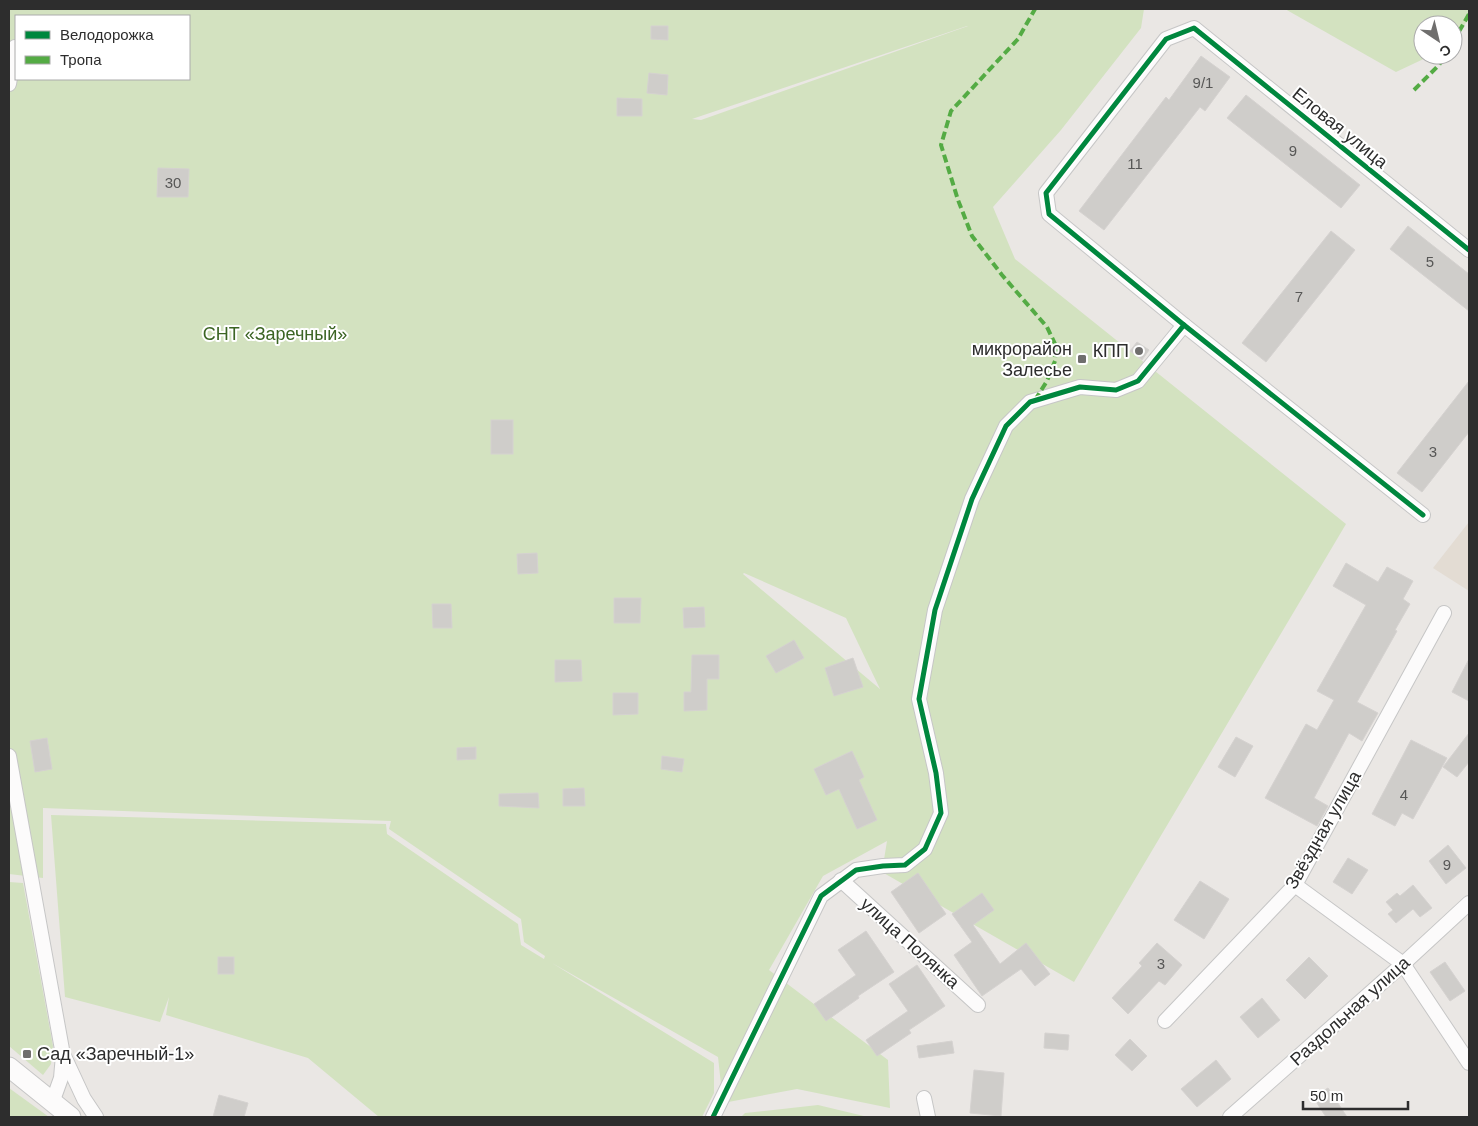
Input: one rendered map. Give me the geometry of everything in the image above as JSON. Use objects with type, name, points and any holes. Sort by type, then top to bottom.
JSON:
[{"type":"street","name":"Еловая улица","points":[[1184,325],[1049,214],[1046,193],[1166,39],[1194,28],[1469,250]]},
{"type":"street","points":[[9,84],[15,47]]},
{"type":"street","points":[[713,1117],[822,896],[856,870],[905,865],[925,849],[941,813],[936,773],[919,699],[935,610],[972,499],[1006,426],[1030,402],[1080,387],[1116,390],[1138,381],[1184,325],[1422,514]]},
{"type":"street","name":"Звёздная улица","points":[[1165,1021],[1296,885],[1444,612]]},
{"type":"street","points":[[9,756],[63,1055],[84,1100],[96,1117]]},
{"type":"street","name":"улица Полянка","points":[[841,880],[978,1006]]},
{"type":"street","points":[[1296,885],[1403,964],[1469,1063]]},
{"type":"street","name":"Раздольная улица","points":[[1230,1117],[1403,964],[1469,902]]},
{"type":"street","points":[[52,1103],[61,1078],[63,1055]]},
{"type":"street","points":[[9,1067],[71,1117]]},
{"type":"street","points":[[924,1098],[928,1117]]},
{"type":"shaded area","points":[[1469,522],[1469,591],[1433,568]]},
{"type":"green space","name":"СНТ «Заречный»","points":[[9,9],[1144,9],[1141,28],[1061,130],[993,207],[1015,259],[1346,524],[1074,982],[882,872],[887,841],[823,876],[769,970],[888,1060],[890,1108],[797,1089],[723,1103],[718,1057],[552,963],[714,1063],[714,1093],[702,1117],[379,1117],[308,1058],[166,1015],[169,997],[160,1022],[65,997],[51,815],[386,824],[387,834],[518,924],[521,945],[544,959],[545,956],[524,942],[521,919],[389,829],[391,821],[43,808],[43,878],[9,874]],"holes":[[[968,26],[701,120],[692,119]],[[743,574],[846,618],[880,689]]]},
{"type":"green space","points":[[1285,9],[1469,9],[1469,19],[1463,27],[1463,15],[1413,15],[1413,64],[1396,72]]},
{"type":"green space","points":[[9,882],[23,883],[53,1046],[51,1064],[43,1075],[9,1046]]},
{"type":"green space","points":[[9,1088],[49,1117],[9,1117]]},
{"type":"green space","points":[[818,1105],[868,1117],[741,1117],[745,1113]]},
{"type":"building","points":[[651,26],[668,26],[668,40],[651,39]]},
{"type":"building","points":[[1201,56],[1230,77],[1205,111],[1200,107],[1104,230],[1079,211],[1166,97],[1169,100]]},
{"type":"building","points":[[649,73],[668,75],[667,95],[647,93]]},
{"type":"building","points":[[1246,95],[1360,185],[1341,208],[1227,118]]},
{"type":"building","points":[[617,98],[642,99],[642,116],[617,116]]},
{"type":"building","points":[[158,168],[189,169],[188,197],[157,197]]},
{"type":"building","points":[[1408,226],[1469,274],[1469,311],[1390,249]]},
{"type":"building","points":[[1331,231],[1355,250],[1266,362],[1242,343]]},
{"type":"building","name":"КПП","points":[[1137,342],[1149,350],[1142,360],[1130,351]]},
{"type":"building","points":[[1469,381],[1469,432],[1422,492],[1397,473]]},
{"type":"building","points":[[491,420],[513,420],[513,454],[491,454]]},
{"type":"building","points":[[537,553],[538,573],[518,574],[517,554]]},
{"type":"building","points":[[1346,563],[1378,582],[1387,567],[1413,581],[1403,599],[1410,604],[1357,702],[1378,713],[1362,741],[1349,733],[1314,798],[1328,806],[1317,826],[1265,798],[1306,724],[1317,730],[1334,700],[1317,691],[1366,605],[1333,586]]},
{"type":"building","points":[[614,598],[641,598],[640,623],[614,623]]},
{"type":"building","points":[[432,604],[451,604],[452,628],[433,628]]},
{"type":"building","points":[[704,607],[705,627],[684,628],[683,608]]},
{"type":"building","points":[[794,640],[804,658],[776,673],[766,656]]},
{"type":"building","points":[[692,655],[719,655],[719,679],[707,679],[707,710],[684,711],[684,692],[691,692]]},
{"type":"building","points":[[853,658],[863,687],[834,696],[825,668]]},
{"type":"building","points":[[1469,659],[1469,701],[1452,692]]},
{"type":"building","points":[[555,660],[581,660],[582,681],[555,682]]},
{"type":"building","points":[[613,693],[638,693],[638,714],[613,715]]},
{"type":"building","points":[[1469,733],[1469,762],[1457,777],[1443,767]]},
{"type":"building","points":[[1236,737],[1253,746],[1235,777],[1218,767]]},
{"type":"building","points":[[47,738],[52,769],[35,772],[30,741]]},
{"type":"building","points":[[1411,740],[1447,758],[1413,819],[1402,813],[1395,826],[1372,814]]},
{"type":"building","points":[[476,747],[476,759],[457,760],[457,748]]},
{"type":"building","points":[[852,751],[864,777],[859,780],[877,820],[857,829],[839,789],[826,795],[814,769]]},
{"type":"building","points":[[662,756],[684,759],[682,772],[661,769]]},
{"type":"building","points":[[584,788],[585,806],[563,806],[563,789]]},
{"type":"building","points":[[538,793],[539,808],[499,806],[499,794]]},
{"type":"building","points":[[1448,845],[1466,868],[1446,884],[1429,861]]},
{"type":"building","points":[[1348,858],[1368,870],[1352,894],[1333,882]]},
{"type":"building","points":[[918,873],[946,914],[919,933],[891,892]]},
{"type":"building","points":[[1200,881],[1229,899],[1204,939],[1174,920]]},
{"type":"building","points":[[1413,885],[1432,908],[1420,917],[1413,909],[1396,923],[1388,914],[1393,910],[1386,902],[1397,893],[1400,896]]},
{"type":"building","points":[[982,893],[994,910],[973,925],[1000,964],[1026,943],[1050,974],[1035,986],[1021,969],[982,996],[954,955],[972,942],[952,914]]},
{"type":"building","points":[[866,931],[894,972],[858,996],[859,998],[826,1021],[814,1004],[856,975],[838,950]]},
{"type":"building","points":[[1157,943],[1182,965],[1165,985],[1159,981],[1128,1014],[1112,998],[1142,966],[1139,963]]},
{"type":"building","points":[[218,957],[234,957],[234,974],[218,974]]},
{"type":"building","points":[[1309,957],[1328,976],[1305,999],[1286,980]]},
{"type":"building","points":[[1445,962],[1465,991],[1450,1001],[1430,972]]},
{"type":"building","points":[[917,965],[945,1006],[909,1030],[911,1033],[877,1056],[866,1040],[908,1011],[889,984]]},
{"type":"building","points":[[1262,998],[1280,1020],[1258,1038],[1240,1017]]},
{"type":"building","points":[[1045,1033],[1069,1035],[1068,1050],[1044,1048]]},
{"type":"building","points":[[1130,1039],[1147,1056],[1132,1071],[1115,1055]]},
{"type":"building","points":[[952,1041],[954,1053],[919,1058],[917,1046]]},
{"type":"building","points":[[1216,1060],[1231,1079],[1197,1107],[1181,1089]]},
{"type":"building","points":[[974,1070],[1004,1073],[1001,1116],[970,1113]]},
{"type":"building","points":[[1328,1088],[1347,1117],[1326,1117],[1313,1097]]},
{"type":"building","points":[[219,1095],[248,1103],[244,1117],[213,1117]]},
{"type":"marked path","points":[[1035,9],[1018,39],[951,111],[941,145],[958,200],[972,236],[1002,275],[1047,327],[1056,346],[1055,361],[1047,381],[1035,400]]},
{"type":"marked path","points":[[1463,24],[1469,14]]},
{"type":"marked path","points":[[1414,90],[1439,65]]},
{"type":"cycle path","points":[[1423,515],[1184,325],[1049,214],[1046,193],[1166,39],[1194,28],[1469,250]]},
{"type":"cycle path","points":[[713,1117],[821,896],[856,870],[905,865],[925,849],[941,813],[936,773],[919,699],[935,610],[972,499],[1006,426],[1030,402],[1080,387],[1116,390],[1138,381],[1184,325]]},
{"type":"place","name":"КПП","points":[[1139,351]]},
{"type":"place","name":"микрорайон Залесье","points":[[1082,359]]},
{"type":"place","name":"Сад «Заречный-1»","points":[[27,1054]]}]
